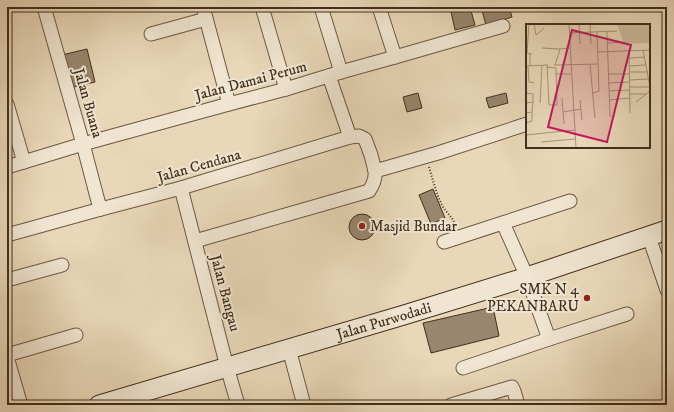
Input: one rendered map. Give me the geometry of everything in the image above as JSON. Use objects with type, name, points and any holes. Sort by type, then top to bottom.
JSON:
[{"type":"street","name":"Jalan Buana","points":[[44,7],[101,209]]},
{"type":"street","points":[[262,7],[286,89]]},
{"type":"street","points":[[195,242],[369,191],[373,186],[376,175],[372,155],[365,138],[359,136],[350,137],[321,7]]},
{"type":"street","points":[[379,7],[395,58]]},
{"type":"street","points":[[151,34],[204,13],[229,104]]},
{"type":"street","name":"Jalan Damai Perum","points":[[7,167],[83,144],[286,89],[503,26]]},
{"type":"street","points":[[7,104],[24,162]]},
{"type":"street","points":[[375,171],[425,157],[526,124]]},
{"type":"street","name":"Jalan Cendana","points":[[7,235],[181,188],[350,137]]},
{"type":"street","name":"Jalan Bangau","points":[[181,188],[238,405]]},
{"type":"street","points":[[444,242],[570,201]]},
{"type":"street","points":[[503,223],[527,277],[548,339]]},
{"type":"street","name":"Jalan Purwodadi","points":[[98,405],[404,315],[527,277],[667,230]]},
{"type":"street","points":[[649,237],[667,290]]},
{"type":"street","points":[[7,280],[62,265]]},
{"type":"street","points":[[463,368],[627,314]]},
{"type":"street","points":[[21,405],[7,356],[76,335]]},
{"type":"street","points":[[289,349],[304,405]]},
{"type":"street","points":[[451,405],[512,387],[518,405]]},
{"type":"path","points":[[425,157],[441,204],[455,222],[460,237]]},
{"type":"building","points":[[450,7],[470,7],[475,25],[455,30]]},
{"type":"building","points":[[481,7],[509,7],[512,17],[486,25]]},
{"type":"building","points":[[87,49],[95,82],[70,88],[62,55]]},
{"type":"building","points":[[418,93],[422,108],[407,112],[403,97]]},
{"type":"building","points":[[506,93],[508,103],[489,108],[486,98]]},
{"type":"building","points":[[433,189],[445,218],[431,224],[419,195]]},
{"type":"building","name":"Masjid Bundar","points":[[362,214],[371,218],[375,227],[371,236],[362,240],[353,236],[349,227],[353,218]]},
{"type":"building","points":[[493,307],[499,336],[431,353],[423,323]]},
{"type":"place","name":"Masjid Bundar","points":[[362,226]]},
{"type":"place","name":"SMK N 4 PEKANBARU","points":[[587,298]]}]
